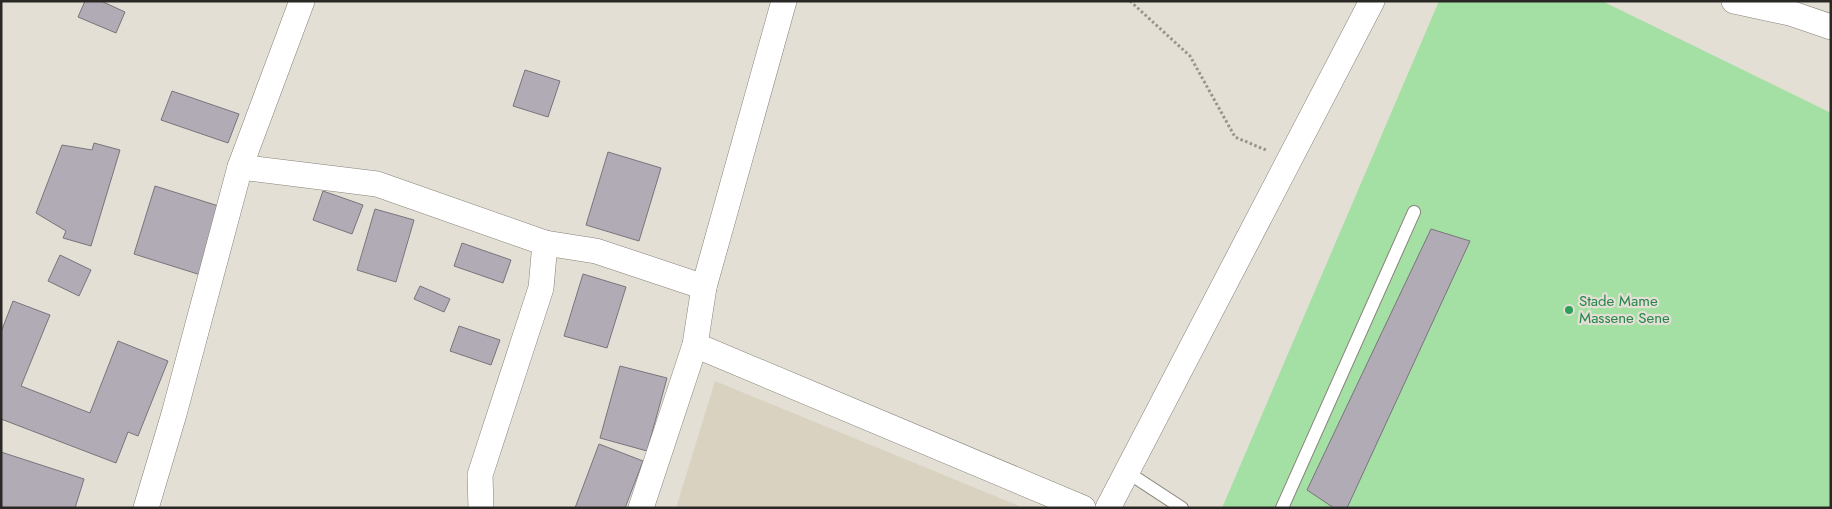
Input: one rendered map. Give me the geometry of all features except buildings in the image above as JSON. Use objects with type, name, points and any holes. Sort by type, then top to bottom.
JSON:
[{"type":"street","points":[[146,508],[174,414],[240,167],[302,1]]},
{"type":"street","points":[[641,508],[695,345],[704,286],[784,1]]},
{"type":"street","points":[[1108,508],[1372,1]]},
{"type":"street","points":[[1734,1],[1790,13],[1831,27]]},
{"type":"street","points":[[240,167],[377,184],[545,243],[596,251],[704,286]]},
{"type":"street","points":[[481,508],[480,475],[541,288],[545,243]]},
{"type":"street","points":[[695,345],[1083,508]]},
{"type":"lane","points":[[1282,508],[1414,212]]},
{"type":"lane","points":[[1127,472],[1182,508]]},
{"type":"path","points":[[1130,1],[1190,56],[1235,137],[1289,160]]},
{"type":"shaded area","points":[[715,381],[1024,508],[676,508]]},
{"type":"green space","name":"Stade Mame Massene Sene","points":[[1439,1],[1602,1],[1831,113],[1831,508],[1222,508]]},
{"type":"place","name":"Stade Mame Massene Sene","points":[[1569,310]]}]
